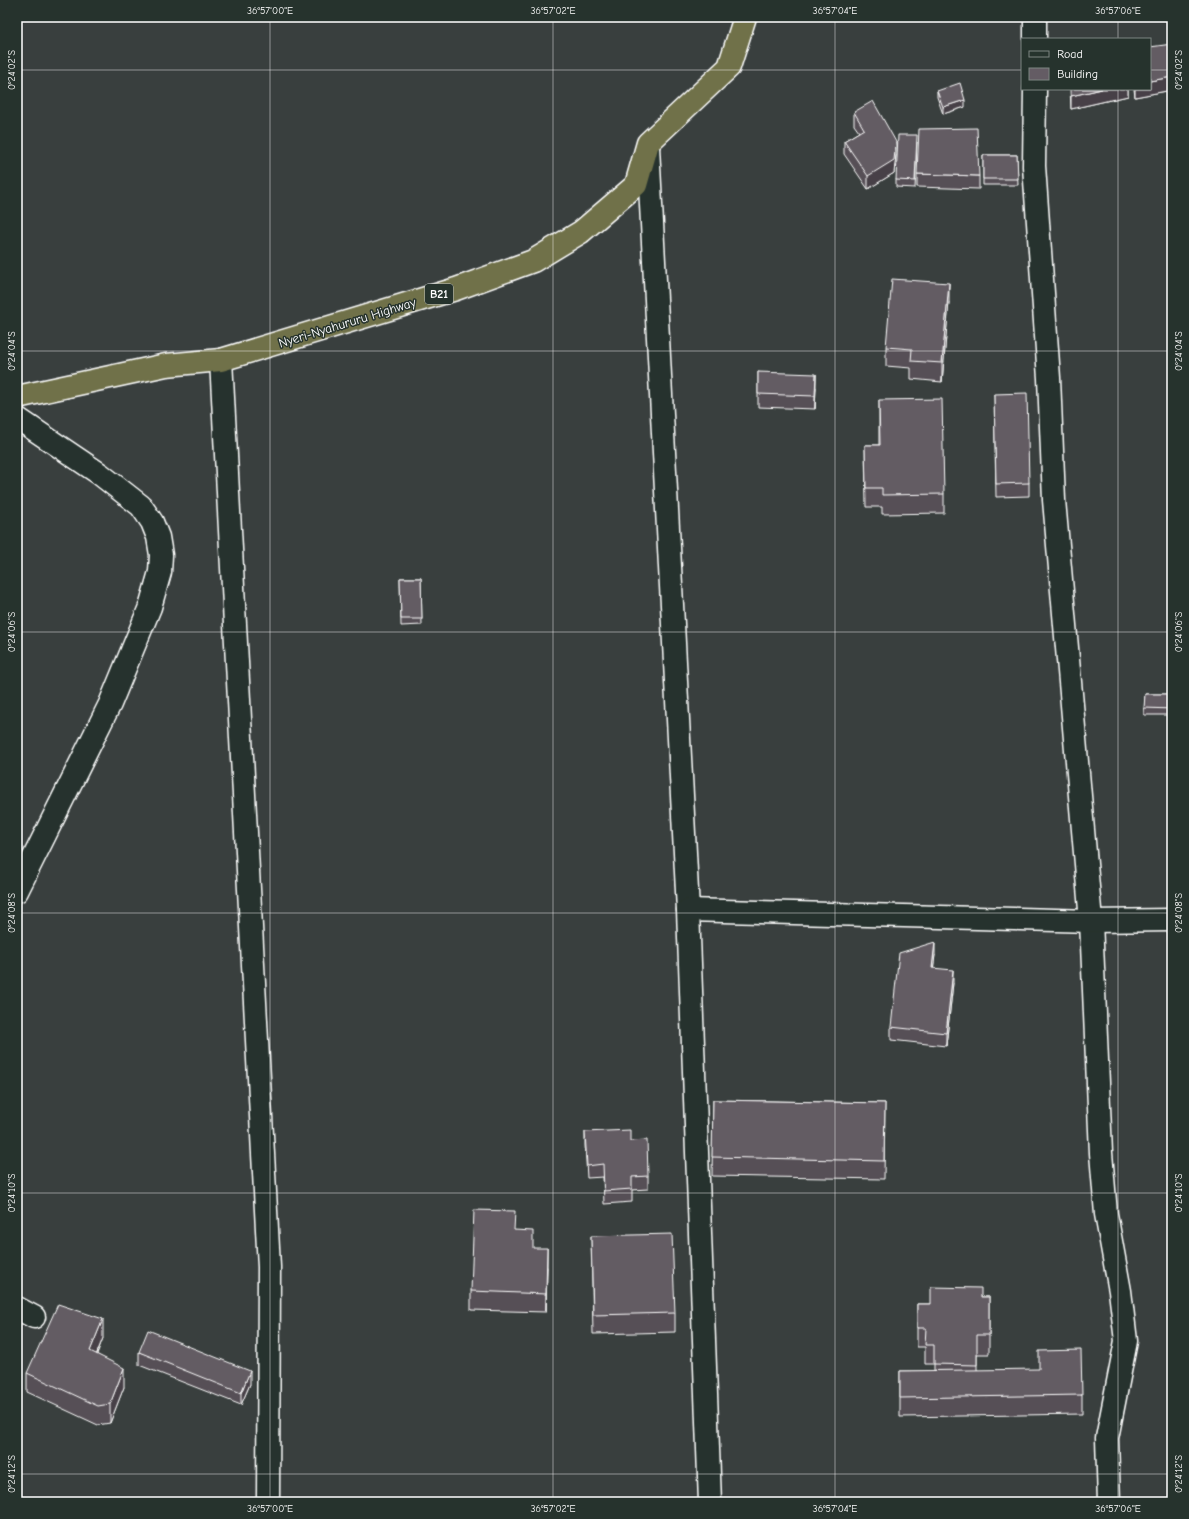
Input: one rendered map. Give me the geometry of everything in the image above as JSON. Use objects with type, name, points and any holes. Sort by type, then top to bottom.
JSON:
[{"type":"highway","points":[[648,143],[729,68],[745,17]]},
{"type":"highway","name":"Nyeri-Nyahururu Highway","points":[[17,397],[166,365],[221,360],[456,290],[533,261],[581,232],[636,185],[648,143]]},
{"type":"street","points":[[1035,17],[1035,38]]},
{"type":"street","points":[[1035,90],[1034,166],[1049,378],[1054,500],[1091,921],[1100,1153],[1106,1214],[1120,1291],[1126,1341],[1107,1438],[1109,1502]]},
{"type":"street","points":[[648,143],[688,910],[710,1502]]},
{"type":"street","points":[[221,360],[269,1267],[268,1502]]},
{"type":"street","points":[[17,418],[100,474],[141,506],[152,522],[158,537],[161,555],[160,572],[150,606],[110,704],[17,891]]},
{"type":"street","points":[[688,910],[1091,921],[1172,920]]},
{"type":"building","points":[[1172,44],[1172,77],[1151,81],[1151,47]]},
{"type":"building","points":[[960,83],[965,100],[943,107],[937,91]]},
{"type":"building","points":[[1071,90],[1098,90],[1071,96]]},
{"type":"building","points":[[873,101],[896,142],[894,160],[868,176],[844,141],[864,129],[854,112]]},
{"type":"building","points":[[977,128],[979,176],[917,174],[919,129]]},
{"type":"building","points":[[898,135],[917,135],[915,181],[896,180]]},
{"type":"building","points":[[983,155],[1017,155],[1018,179],[983,179]]},
{"type":"building","points":[[892,279],[949,283],[942,363],[911,361],[912,349],[886,347]]},
{"type":"building","points":[[758,372],[816,374],[815,396],[758,394]]},
{"type":"building","points":[[1027,393],[1029,483],[996,484],[994,394]]},
{"type":"building","points":[[942,399],[944,494],[882,495],[882,488],[866,488],[865,445],[880,445],[879,400]]},
{"type":"building","points":[[400,578],[421,578],[422,619],[401,619]]},
{"type":"building","points":[[1145,694],[1172,694],[1172,709],[1144,708]]},
{"type":"building","points":[[935,942],[932,968],[953,970],[946,1033],[891,1027],[899,953]]},
{"type":"building","points":[[713,1100],[885,1103],[884,1161],[712,1157]]},
{"type":"building","points":[[630,1130],[630,1141],[647,1140],[648,1176],[632,1177],[632,1189],[604,1191],[603,1164],[587,1166],[585,1132]]},
{"type":"building","points":[[474,1210],[515,1211],[514,1230],[533,1231],[533,1248],[547,1248],[546,1294],[471,1291]]},
{"type":"building","points":[[672,1234],[675,1313],[593,1315],[591,1236]]},
{"type":"building","points":[[931,1287],[981,1288],[981,1297],[989,1297],[989,1335],[977,1335],[977,1365],[934,1364],[934,1345],[925,1345],[926,1328],[917,1328],[917,1304],[931,1304]]},
{"type":"building","points":[[58,1304],[103,1319],[90,1351],[124,1368],[110,1404],[98,1406],[27,1373]]},
{"type":"building","points":[[148,1330],[250,1371],[241,1393],[139,1352]]},
{"type":"building","points":[[1081,1350],[1082,1395],[900,1398],[900,1371],[1039,1369],[1039,1351]]}]
